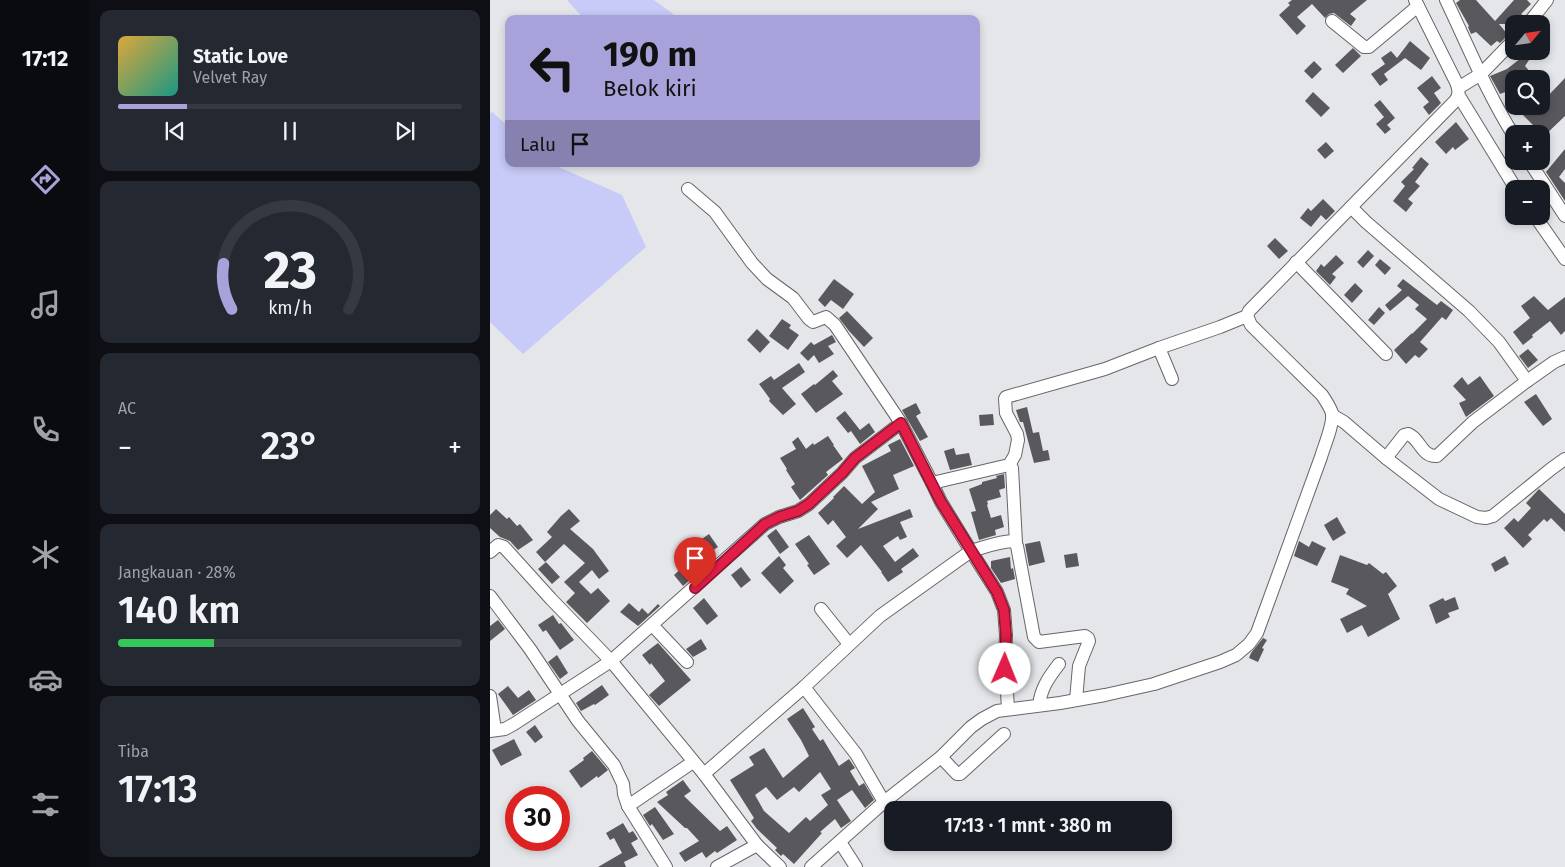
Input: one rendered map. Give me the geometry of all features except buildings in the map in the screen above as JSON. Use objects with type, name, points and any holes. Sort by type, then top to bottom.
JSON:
[{"type":"street","points":[[1446,0],[1478,76],[1507,125]]},
{"type":"street","points":[[1535,15],[1547,0]]},
{"type":"street","points":[[1332,21],[1364,46],[1369,47],[1417,3],[1460,90],[1511,180]]},
{"type":"street","points":[[932,483],[1009,465],[1015,455],[1018,440],[1017,434],[1006,413],[1006,397],[1105,369],[1247,316],[1249,311],[1296,262],[1455,101],[1460,90],[1478,76],[1505,49]]},
{"type":"street","points":[[1535,170],[1565,216]]},
{"type":"street","points":[[688,190],[710,207],[752,263],[767,279],[793,298],[808,319],[813,322],[824,317],[828,318],[835,325],[901,423],[941,502],[997,592],[1004,610],[1008,709]]},
{"type":"street","points":[[1351,207],[1469,311],[1499,342],[1527,381]]},
{"type":"street","points":[[1541,225],[1565,259]]},
{"type":"street","points":[[1296,262],[1386,354]]},
{"type":"street","points":[[885,801],[941,756],[971,727],[996,711],[1105,696],[1154,684],[1220,662],[1236,655],[1249,644],[1257,633],[1321,457],[1332,415],[1328,403],[1322,395],[1256,330],[1247,316]]},
{"type":"street","points":[[1159,348],[1172,379]]},
{"type":"street","points":[[1386,458],[1404,435],[1408,434],[1412,435],[1425,452],[1431,456],[1437,456],[1473,422],[1527,381],[1554,362],[1565,357]]},
{"type":"street","points":[[1332,415],[1344,422],[1386,458],[1440,499],[1477,517],[1486,518],[1493,516],[1565,459]]},
{"type":"street","points":[[490,696],[492,730],[505,729],[560,696],[611,661],[653,626],[765,524],[798,511],[809,504],[855,458],[901,423]]},
{"type":"street","points":[[1009,465],[1012,468],[1016,543],[1034,636],[1039,642],[1085,636],[1089,641],[1079,666],[1076,700]]},
{"type":"street","points":[[704,774],[804,687],[880,616],[971,551],[1012,541],[1016,543]]},
{"type":"street","points":[[490,552],[498,545],[504,547],[611,661],[704,774],[757,845],[780,867]]},
{"type":"street","points":[[490,596],[530,649],[578,721],[614,765],[623,784],[625,800],[628,806],[666,867]]},
{"type":"street","points":[[821,609],[849,644]]},
{"type":"street","points":[[653,626],[687,662]]},
{"type":"street","points":[[1039,705],[1041,692],[1059,664]]},
{"type":"street","points":[[804,687],[856,754],[884,802],[812,867]]},
{"type":"street","points":[[941,756],[957,774],[960,774],[1004,734]]},
{"type":"street","points":[[628,806],[693,762]]},
{"type":"street","points":[[840,842],[856,867]]},
{"type":"street","points":[[717,867],[757,845]]},
{"type":"shaded area","points":[[567,0],[654,0],[675,15],[580,15]]},
{"type":"shaded area","points":[[492,112],[505,123],[505,167],[559,167],[622,195],[646,247],[523,354],[490,322],[490,113]]},
{"type":"route","points":[[695,588],[765,524],[798,511],[809,504],[855,458],[901,423],[941,502],[997,592],[1004,610],[1006,635],[1005,669]]}]
